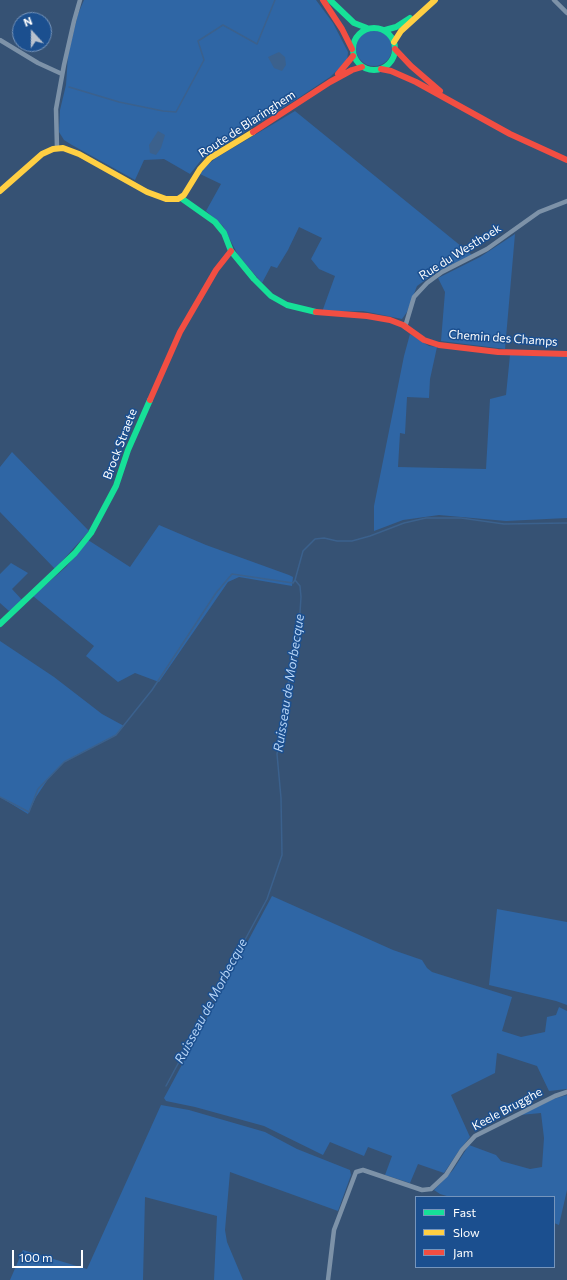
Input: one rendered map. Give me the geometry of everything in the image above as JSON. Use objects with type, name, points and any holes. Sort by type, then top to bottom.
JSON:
[{"type":"street","points":[[58,148],[56,113],[62,74],[80,0]]},
{"type":"street","points":[[323,0],[342,29],[352,49],[353,56],[362,67],[371,70],[381,69],[410,79],[505,131],[567,160]]},
{"type":"street","points":[[330,0],[354,23],[367,28],[376,27],[385,30],[396,27],[423,10]]},
{"type":"street","points":[[394,42],[399,33],[435,0]]},
{"type":"street","points":[[554,0],[567,13]]},
{"type":"street","points":[[352,49],[356,37],[367,28]]},
{"type":"street","points":[[381,69],[391,61],[395,49],[394,42],[385,30]]},
{"type":"street","points":[[0,40],[43,66],[62,74]]},
{"type":"street","points":[[395,49],[418,73],[463,107]]},
{"type":"street","name":"Route de Blaringhem","points":[[330,82],[345,68],[353,56]]},
{"type":"street","name":"Route de Blaringhem","points":[[181,198],[197,172],[210,158],[300,103],[330,82],[352,70],[362,67]]},
{"type":"street","points":[[0,191],[39,157],[58,148],[66,148],[152,194],[170,200],[181,198]]},
{"type":"street","name":"Chemin des Champs","points":[[181,198],[218,224],[231,251],[261,286],[284,303],[325,314],[380,318],[405,327],[428,341],[451,347],[498,352],[567,354]]},
{"type":"street","name":"Rue du Westhoek","points":[[405,327],[414,297],[427,283],[442,272],[491,247],[539,212],[567,201]]},
{"type":"street","name":"Brock Straete","points":[[0,624],[76,553],[91,533],[116,486],[128,450],[180,332],[216,270],[231,251]]},
{"type":"street","name":"Keele Brugghe","points":[[328,1280],[335,1226],[356,1172],[363,1170],[422,1190],[431,1189],[446,1175],[462,1150],[475,1136],[554,1096],[567,1092]]},
{"type":"shaded area","points":[[84,0],[316,0],[333,23],[348,52],[347,61],[330,77],[202,159],[190,174],[164,159],[144,160],[135,180],[64,140],[59,132],[60,110],[66,85],[68,55],[78,14]]},
{"type":"shaded area","points":[[374,30],[384,33],[389,38],[392,48],[389,58],[384,63],[374,66],[364,63],[359,58],[356,48],[359,38],[364,33]]},
{"type":"shaded area","points":[[279,52],[285,57],[286,65],[282,71],[274,68],[268,57]]},
{"type":"shaded area","points":[[295,111],[472,255],[438,271],[417,286],[407,312],[402,319],[363,311],[322,312],[335,276],[319,269],[311,259],[322,238],[299,227],[277,268],[271,266],[262,283],[238,255],[223,226],[206,211],[221,184],[200,174],[205,167],[216,158]]},
{"type":"shaded area","points":[[158,131],[165,135],[161,148],[156,155],[150,153],[149,145]]},
{"type":"shaded area","points":[[515,234],[505,349],[441,341],[445,292],[438,278],[480,257]]},
{"type":"shaded area","points":[[410,334],[429,346],[437,347],[430,379],[429,398],[407,397],[405,434],[400,433],[398,467],[486,469],[490,399],[506,395],[510,355],[567,356],[567,518],[506,521],[439,515],[403,520],[374,531],[374,506],[404,356]]},
{"type":"shaded area","points":[[12,452],[89,531],[55,569],[0,512],[0,467]]},
{"type":"shaded area","points":[[159,525],[206,545],[289,575],[293,577],[292,586],[239,577],[228,582],[159,682],[135,673],[118,682],[86,656],[94,646],[33,596],[66,567],[88,540],[130,567]]},
{"type":"shaded area","points":[[11,563],[28,573],[12,589],[23,601],[9,611],[0,603],[0,574]]},
{"type":"shaded area","points":[[0,641],[54,677],[102,714],[124,726],[116,735],[64,762],[48,779],[36,797],[28,814],[0,797]]},
{"type":"shaded area","points":[[272,896],[393,950],[422,960],[427,968],[432,972],[512,997],[502,1031],[521,1037],[545,1032],[547,1017],[556,1015],[559,1007],[567,1011],[567,1089],[549,1091],[537,1066],[497,1053],[495,1073],[451,1095],[470,1137],[444,1173],[418,1164],[410,1183],[385,1175],[392,1156],[368,1147],[364,1156],[330,1142],[323,1155],[264,1126],[195,1107],[166,1101],[164,1098]]},
{"type":"shaded area","points":[[497,909],[567,922],[567,1005],[489,985]]},
{"type":"shaded area","points":[[567,1095],[567,1190],[559,1225],[555,1223],[555,1196],[447,1196],[434,1190],[453,1170],[469,1145],[496,1155],[501,1161],[530,1169],[542,1167],[544,1138],[541,1113],[520,1115],[553,1099]]},
{"type":"shaded area","points":[[161,1105],[189,1110],[265,1132],[297,1149],[350,1170],[351,1175],[338,1211],[230,1172],[225,1230],[227,1242],[243,1280],[214,1280],[217,1216],[145,1197],[143,1280],[10,1280],[23,1250],[87,1269]]},
{"type":"waterway","points":[[69,87],[119,102],[163,111],[176,112],[204,60],[198,41],[223,25],[257,44],[275,0]]},
{"type":"waterway","name":"Ruisseau de Morbecque","points":[[166,1086],[267,899],[282,855],[281,798],[277,754],[282,729],[283,712],[299,628],[301,597],[300,586],[295,580],[303,551],[315,539],[324,538],[337,541],[352,541],[404,523],[426,518],[461,518],[504,524],[567,523]]},
{"type":"waterway","points":[[0,797],[29,812],[38,789],[64,762],[116,735],[152,690],[216,593],[232,574],[293,583],[295,580]]},
{"type":"traffic: fast","points":[[330,0],[354,23],[367,28]]},
{"type":"traffic: fast","points":[[385,30],[396,27],[410,18]]},
{"type":"traffic: fast","points":[[370,28],[378,28],[386,31],[392,37],[395,49],[392,61],[386,67],[378,70],[370,70],[362,67],[356,61],[353,53],[353,45],[356,37],[362,31],[370,28]]},
{"type":"traffic: fast","points":[[181,198],[215,222],[224,233],[231,251],[254,279],[271,296],[287,305],[316,312]]},
{"type":"traffic: fast","points":[[0,624],[75,553],[91,533],[116,486],[128,450],[150,400]]},
{"type":"traffic: slow","points":[[394,42],[401,31],[435,0]]},
{"type":"traffic: slow","points":[[0,191],[42,154],[53,149],[63,148],[79,154],[147,192],[166,199],[178,199],[184,195],[200,169],[210,158],[253,132]]},
{"type":"traffic: jam","points":[[323,0],[342,29],[352,49]]},
{"type":"traffic: jam","points":[[395,49],[411,66],[440,91]]},
{"type":"traffic: jam","points":[[338,74],[353,56]]},
{"type":"traffic: jam","points":[[253,132],[330,82],[352,70],[362,67]]},
{"type":"traffic: jam","points":[[381,69],[391,71],[416,82],[510,134],[567,160]]},
{"type":"traffic: jam","points":[[150,400],[180,332],[216,270],[231,251]]},
{"type":"traffic: jam","points":[[316,312],[367,316],[390,320],[403,325],[424,340],[439,345],[498,352],[567,354]]}]
